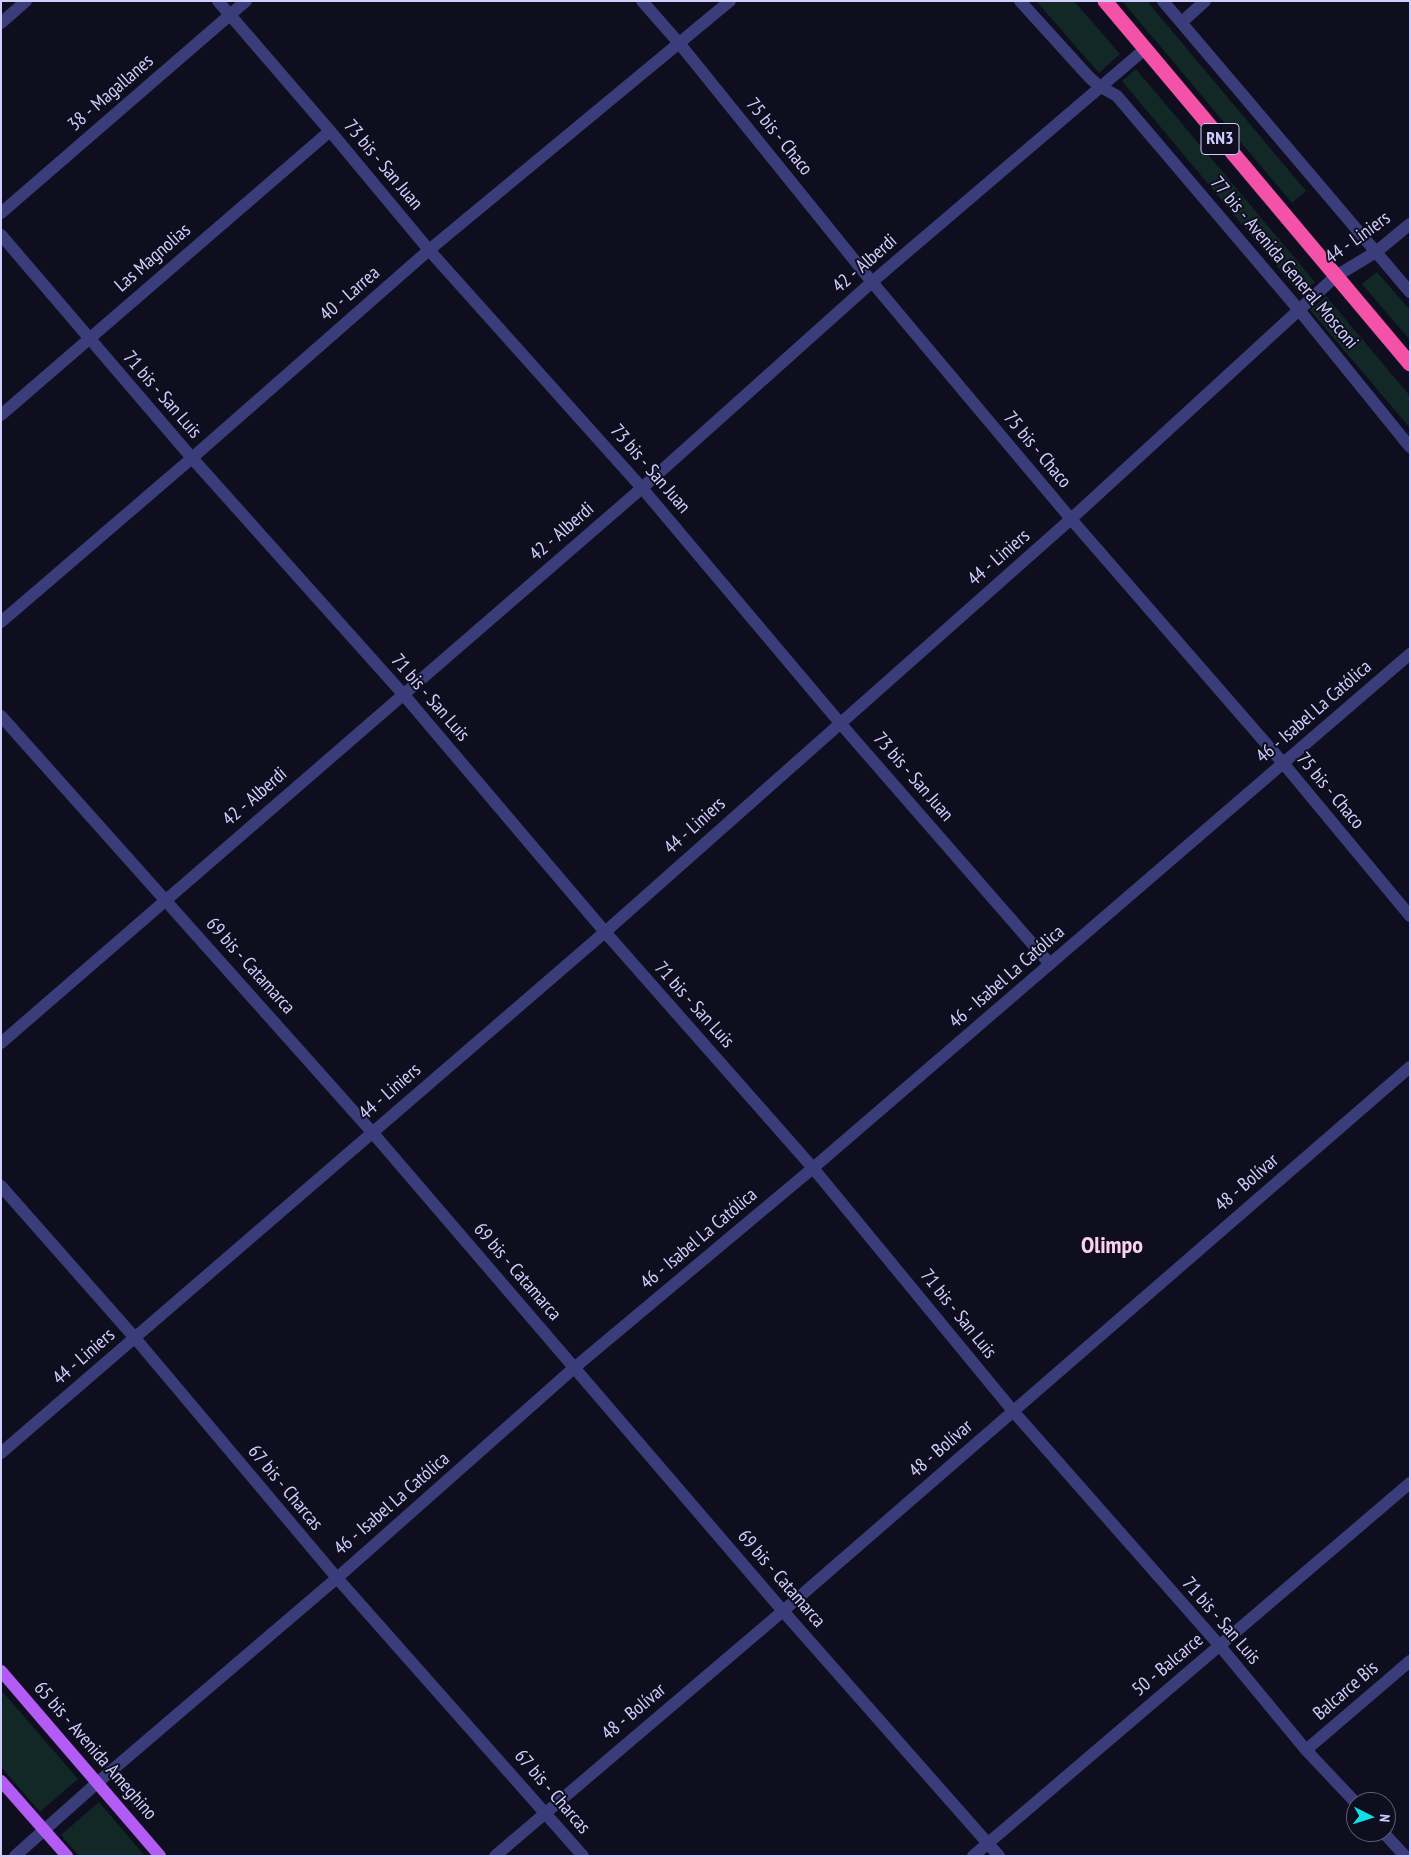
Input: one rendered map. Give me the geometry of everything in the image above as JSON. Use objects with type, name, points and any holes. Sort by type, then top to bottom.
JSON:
[{"type":"highway","name":"77 bis - Avenida General Mosconi","points":[[1105,1],[1410,364]]},
{"type":"main road","name":"65 bis - Avenida Ameghino","points":[[1,1671],[160,1856]]},
{"type":"main road","points":[[1,1781],[67,1856]]},
{"type":"street","points":[[1,23],[26,1]]},
{"type":"street","name":"73 bis - San Juan","points":[[218,1],[429,250],[642,488],[840,723],[1050,964]]},
{"type":"street","name":"38 - Magallanes","points":[[1,213],[246,1]]},
{"type":"street","name":"75 bis - Chaco","points":[[642,1],[679,43],[872,282],[1071,519],[1282,763],[1410,916]]},
{"type":"street","name":"40 - Larrea","points":[[1,622],[192,458],[429,250],[730,1]]},
{"type":"street","name":"77 bis - Avenida General Mosconi","points":[[1020,1],[1088,77],[1116,96],[1299,310],[1410,447]]},
{"type":"street","points":[[1163,1],[1410,292]]},
{"type":"street","points":[[1182,22],[1205,1]]},
{"type":"street","name":"42 - Alberdi","points":[[1,1043],[642,488],[872,282],[1145,48]]},
{"type":"street","name":"Las Magnolias","points":[[1,415],[330,131]]},
{"type":"street","name":"44 - Liniers","points":[[1,1453],[604,932],[1071,519],[1336,276],[1376,252],[1410,224]]},
{"type":"street","name":"71 bis - San Luis","points":[[1,235],[192,458],[403,694],[604,932],[813,1168],[1013,1411],[1220,1646],[1306,1750],[1346,1792]]},
{"type":"street","name":"46 - Isabel La Católica","points":[[15,1856],[97,1783],[337,1578],[574,1368],[813,1168],[1410,654]]},
{"type":"street","name":"69 bis - Catamarca","points":[[1,716],[372,1132],[783,1611],[1000,1856]]},
{"type":"street","name":"48 - Bolívar","points":[[495,1856],[783,1611],[1410,1067]]},
{"type":"street","name":"67 bis - Charcas","points":[[1,1186],[135,1338],[337,1578],[583,1856]]},
{"type":"street","name":"50 - Balcarce","points":[[973,1856],[1410,1483]]},
{"type":"street","name":"Balcarce Bis","points":[[1306,1750],[1410,1661]]},
{"type":"street","points":[[1392,1842],[1405,1856]]},
{"type":"green space","points":[[1036,1],[1074,1],[1120,54],[1099,73]]},
{"type":"green space","points":[[1122,1],[1147,1],[1306,191],[1292,203]]},
{"type":"green space","points":[[1136,69],[1315,282],[1301,295],[1122,81]]},
{"type":"green space","points":[[1377,272],[1410,310],[1410,340],[1362,284]]},
{"type":"green space","points":[[1326,296],[1410,396],[1410,428],[1310,310]]},
{"type":"green space","points":[[1,1690],[78,1779],[40,1812],[1,1767]]},
{"type":"green space","points":[[99,1802],[145,1856],[79,1856],[61,1835]]},
{"type":"district","name":"Olimpo","points":[[1112,1246]]}]
